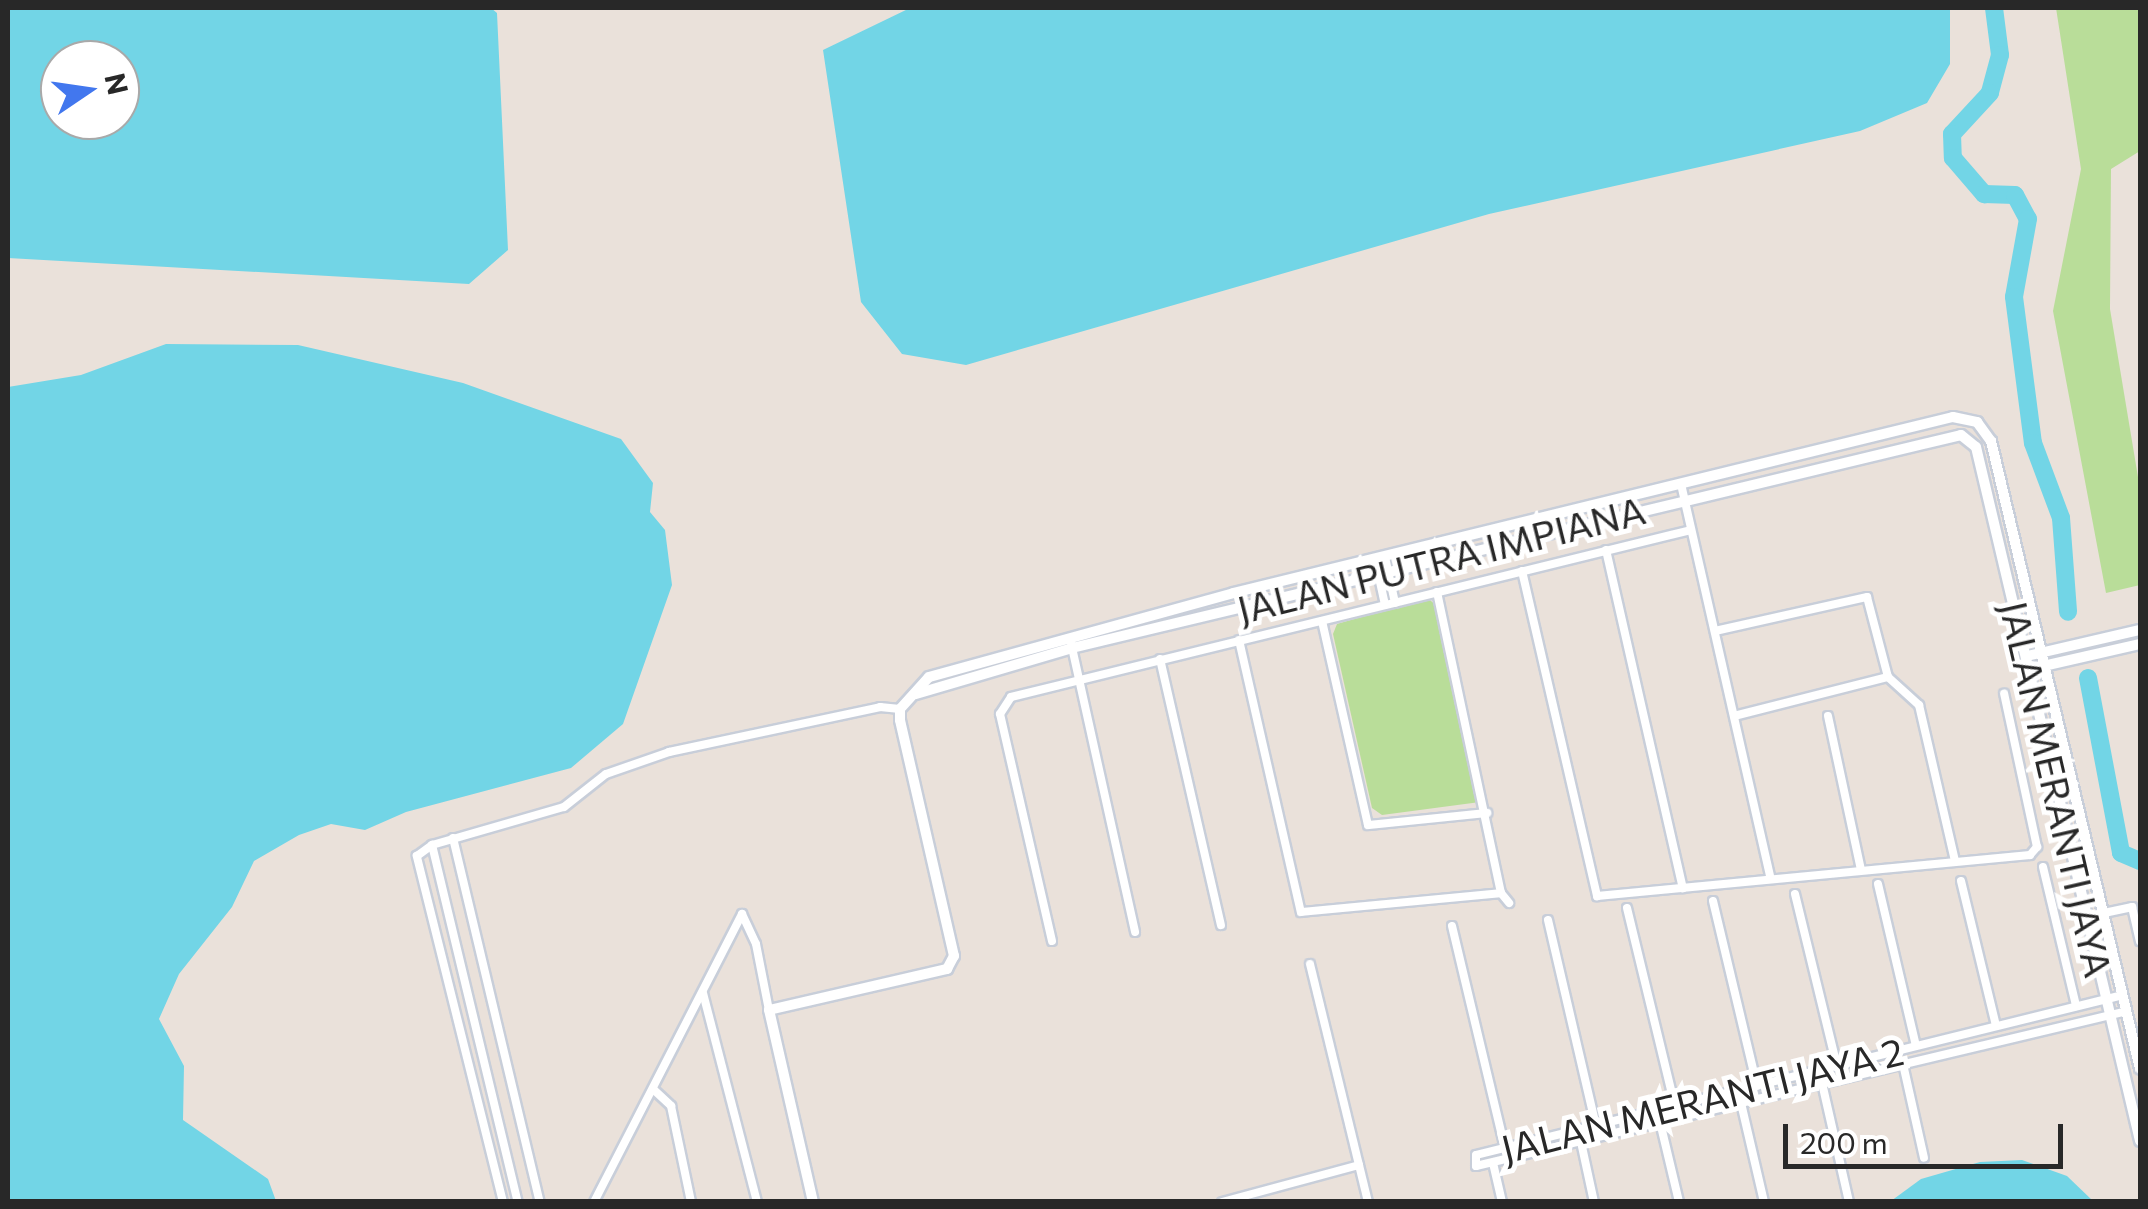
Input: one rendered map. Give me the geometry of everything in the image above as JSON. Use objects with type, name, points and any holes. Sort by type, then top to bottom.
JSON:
[{"type":"street","name":"JALAN PUTRA IMPIANA","points":[[915,694],[929,677],[1380,558],[1953,417],[1976,422]]},
{"type":"street","name":"JALAN MERANTI JAYA","points":[[1976,422],[1991,440],[2140,1068]]},
{"type":"street","name":"JALAN PUTRA IMPIANA","points":[[915,694],[1070,642],[1383,573],[1947,436],[1969,438]]},
{"type":"street","name":"JALAN MERANTI JAYA","points":[[1969,438],[1976,447],[2140,1141]]},
{"type":"street","points":[[1681,484],[1771,879]]},
{"type":"street","points":[[1052,941],[1000,714],[1011,697],[1691,530]]},
{"type":"street","points":[[1606,550],[1683,888]]},
{"type":"street","points":[[1380,558],[1390,604]]},
{"type":"street","points":[[1522,571],[1597,896],[2035,852],[2004,692]]},
{"type":"street","points":[[1438,592],[1501,894],[1509,903]]},
{"type":"street","points":[[1715,631],[1867,597],[1888,678],[1920,705],[1955,860]]},
{"type":"street","points":[[1322,621],[1368,825],[1487,814]]},
{"type":"street","points":[[2026,656],[2140,630]]},
{"type":"street","points":[[1239,640],[1301,912],[1501,894]]},
{"type":"street","points":[[1070,642],[1135,932]]},
{"type":"street","points":[[2030,669],[2140,644]]},
{"type":"street","points":[[1160,659],[1221,925]]},
{"type":"street","points":[[1734,716],[1888,678]]},
{"type":"street","points":[[900,709],[915,694]]},
{"type":"street","points":[[503,1202],[417,856],[432,845],[453,838],[564,807],[606,774],[669,752],[880,707],[900,709]]},
{"type":"street","points":[[770,1010],[952,962],[900,709]]},
{"type":"street","points":[[1828,716],[1861,870]]},
{"type":"street","points":[[453,838],[540,1202]]},
{"type":"street","points":[[432,845],[518,1202]]},
{"type":"street","points":[[2043,868],[2076,1006]]},
{"type":"street","points":[[1961,881],[1996,1026]]},
{"type":"street","points":[[1878,884],[1916,1046]]},
{"type":"street","points":[[1795,894],[1837,1066]]},
{"type":"street","points":[[1714,901],[1756,1086]]},
{"type":"street","points":[[2104,913],[2132,906],[2140,942]]},
{"type":"street","points":[[1627,908],[1676,1106]]},
{"type":"street","points":[[594,1202],[742,914],[756,944],[813,1202]]},
{"type":"street","points":[[1548,920],[1596,1126]]},
{"type":"street","points":[[1452,926],[1505,1148]]},
{"type":"street","points":[[1310,964],[1368,1202]]},
{"type":"street","points":[[703,992],[757,1202]]},
{"type":"street","name":"JALAN MERANTI JAYA 2","points":[[2123,995],[1474,1158],[1478,1167],[1493,1164],[2127,1012]]},
{"type":"street","points":[[2029,1018],[2032,1034]]},
{"type":"street","points":[[1874,1057],[1878,1070]]},
{"type":"street","points":[[1903,1064],[1924,1158]]},
{"type":"street","points":[[1822,1083],[1849,1202]]},
{"type":"street","points":[[653,1088],[671,1106],[691,1202]]},
{"type":"street","points":[[1716,1096],[1719,1108]]},
{"type":"street","points":[[1741,1103],[1764,1202]]},
{"type":"street","points":[[1660,1122],[1679,1202]]},
{"type":"street","points":[[1580,1142],[1594,1202]]},
{"type":"street","points":[[1493,1164],[1502,1202]]},
{"type":"street","points":[[1222,1202],[1359,1165]]},
{"type":"green space","points":[[2056,8],[2140,8],[2140,151],[2111,169],[2110,309],[2140,489],[2140,585],[2106,593],[2053,311],[2081,169]]},
{"type":"green space","points":[[1427,598],[1435,604],[1480,802],[1382,815],[1372,808],[1333,634],[1337,624]]},
{"type":"water","points":[[8,8],[491,8],[497,13],[508,250],[469,284],[8,258]]},
{"type":"water","points":[[910,8],[1950,8],[1950,64],[1927,103],[1860,131],[1489,214],[966,365],[902,354],[861,302],[823,50]]},
{"type":"water","points":[[166,344],[298,345],[463,383],[621,439],[653,483],[650,512],[665,530],[672,585],[623,724],[571,768],[406,812],[365,830],[331,824],[299,835],[254,861],[232,907],[179,974],[159,1019],[184,1066],[183,1120],[268,1179],[276,1201],[8,1201],[8,387],[81,375]]},
{"type":"water","points":[[2022,1160],[2067,1176],[2093,1201],[1891,1201],[1921,1179],[1980,1162]]},
{"type":"waterway","points":[[1994,8],[2000,55],[1990,93],[1952,134],[1953,158],[1984,194],[2015,195],[2028,219],[2014,297],[2033,443],[2061,518],[2068,612]]},
{"type":"waterway","points":[[2088,678],[2121,853],[2140,861]]}]
